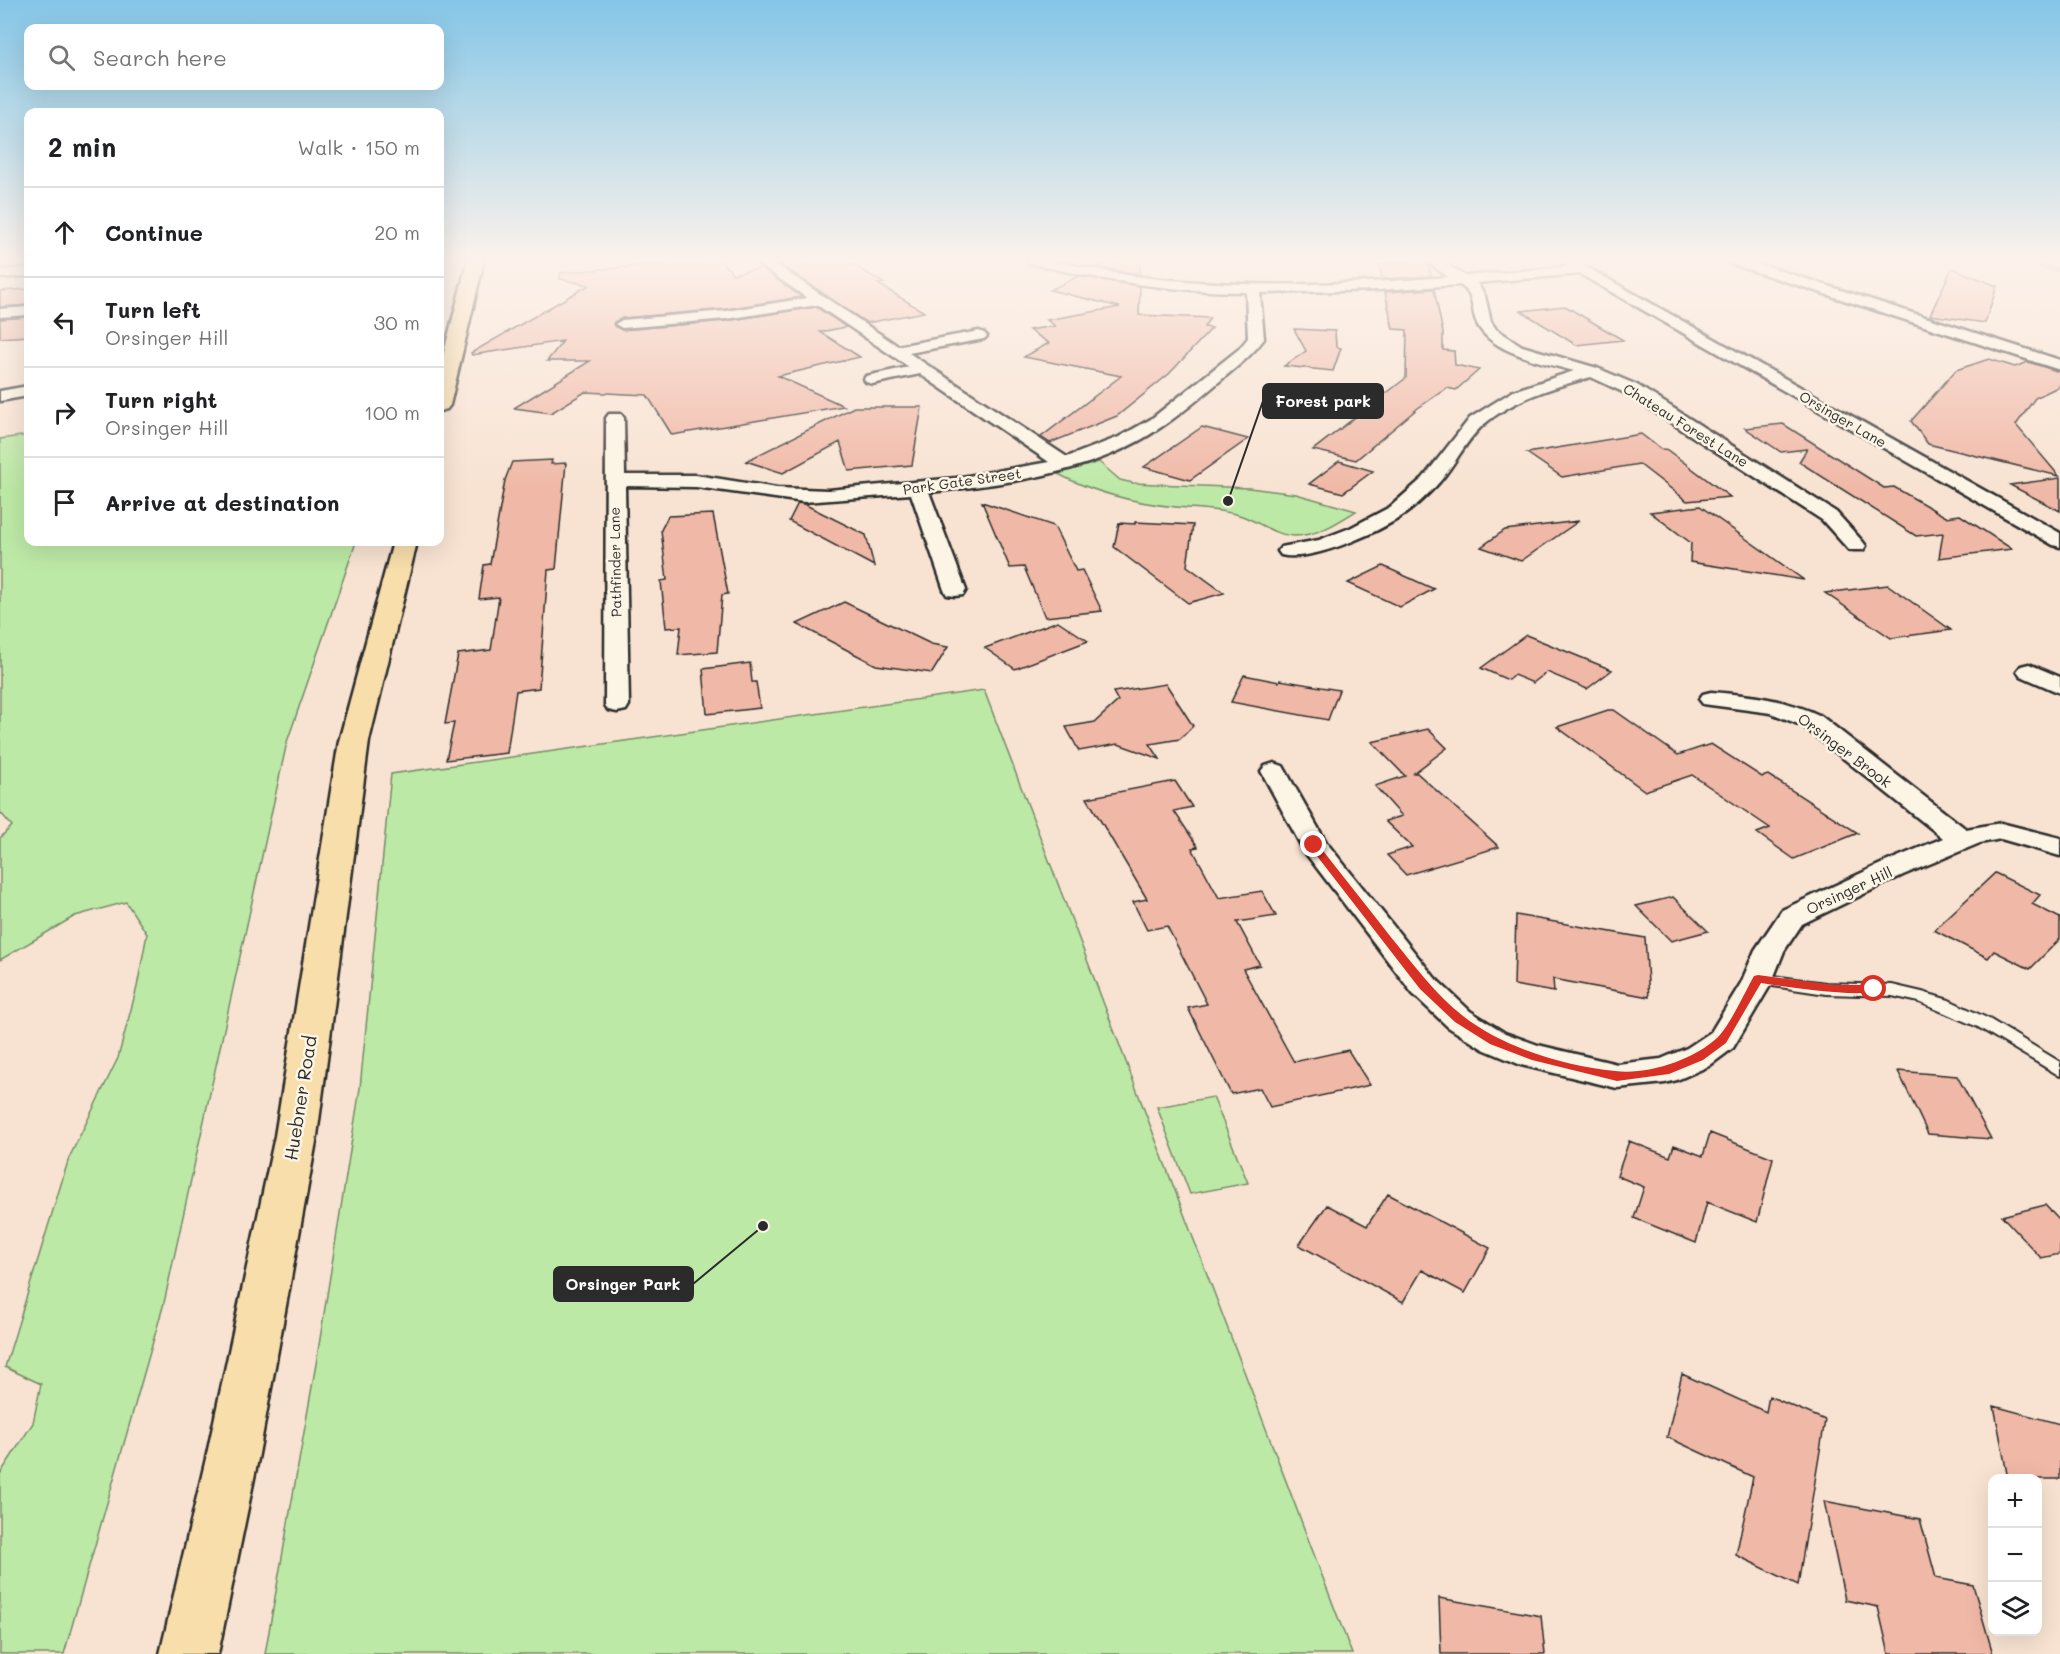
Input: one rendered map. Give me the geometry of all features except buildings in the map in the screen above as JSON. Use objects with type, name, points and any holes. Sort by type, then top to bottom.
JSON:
[{"type":"main road","points":[[444,389],[457,337]]},
{"type":"main road","name":"Huebner Road","points":[[189,1654],[233,1454],[296,1136],[354,741],[404,546]]},
{"type":"street","points":[[874,337],[1063,463]]},
{"type":"street","points":[[894,351],[972,337]]},
{"type":"street","name":"Park Gate Street","points":[[614,481],[668,479],[805,496],[918,488],[1002,477],[1063,463],[1110,448],[1136,435],[1245,352],[1256,337]]},
{"type":"street","name":"Chateau Forest Lane","points":[[1499,337],[1535,356],[1591,371],[1630,388],[1819,510],[1834,522],[1856,546]]},
{"type":"street","name":"Orsinger Lane","points":[[1701,337],[2060,541]]},
{"type":"street","points":[[1974,337],[2060,365]]},
{"type":"street","points":[[872,379],[921,369]]},
{"type":"street","points":[[1288,551],[1324,545],[1357,532],[1397,511],[1430,482],[1476,422],[1520,395],[1591,371]]},
{"type":"street","points":[[0,396],[24,392]]},
{"type":"street","name":"Pathfinder Lane","points":[[615,418],[617,705]]},
{"type":"street","points":[[918,488],[955,590]]},
{"type":"street","points":[[2029,671],[2060,686]]},
{"type":"street","name":"Orsinger Brook","points":[[1711,699],[1769,704],[1794,711],[1812,721],[1963,840]]},
{"type":"street","name":"Orsinger Hill","points":[[1274,771],[1314,845],[1424,986],[1460,1019],[1494,1041],[1532,1056],[1617,1076],[1665,1071],[1698,1057],[1722,1040],[1758,979],[1770,950],[1792,916],[1893,870],[1987,832],[2001,831],[2060,847]]},
{"type":"lane","points":[[1758,979],[1834,988],[1901,992],[1970,1016],[2008,1035],[2060,1070]]},
{"type":"green space","points":[[24,436],[24,546],[355,546],[287,742],[164,1303],[64,1654],[0,1654],[0,1474],[33,1423],[41,1384],[5,1367],[69,1158],[118,1058],[137,987],[147,934],[126,902],[75,916],[0,960],[0,838],[12,826],[0,812],[0,439]]},
{"type":"green space","points":[[1099,462],[1120,480],[1133,483],[1249,488],[1296,494],[1356,511],[1319,531],[1294,536],[1272,530],[1231,513],[1130,500],[1086,487],[1058,474]]},
{"type":"green space","points":[[984,690],[1352,1654],[265,1654],[316,1364],[360,1088],[391,774]]},
{"type":"green space","points":[[1213,1097],[1248,1183],[1190,1194],[1157,1107]]},
{"type":"place","name":"Forest park","points":[[1228,501]]},
{"type":"place","name":"Orsinger Park","points":[[763,1226]]},
{"type":"route","points":[[1314,845],[1424,986],[1460,1019],[1494,1041],[1532,1056],[1575,1068],[1617,1076],[1665,1071],[1698,1057],[1722,1040],[1758,979],[1834,988],[1874,989]]}]
